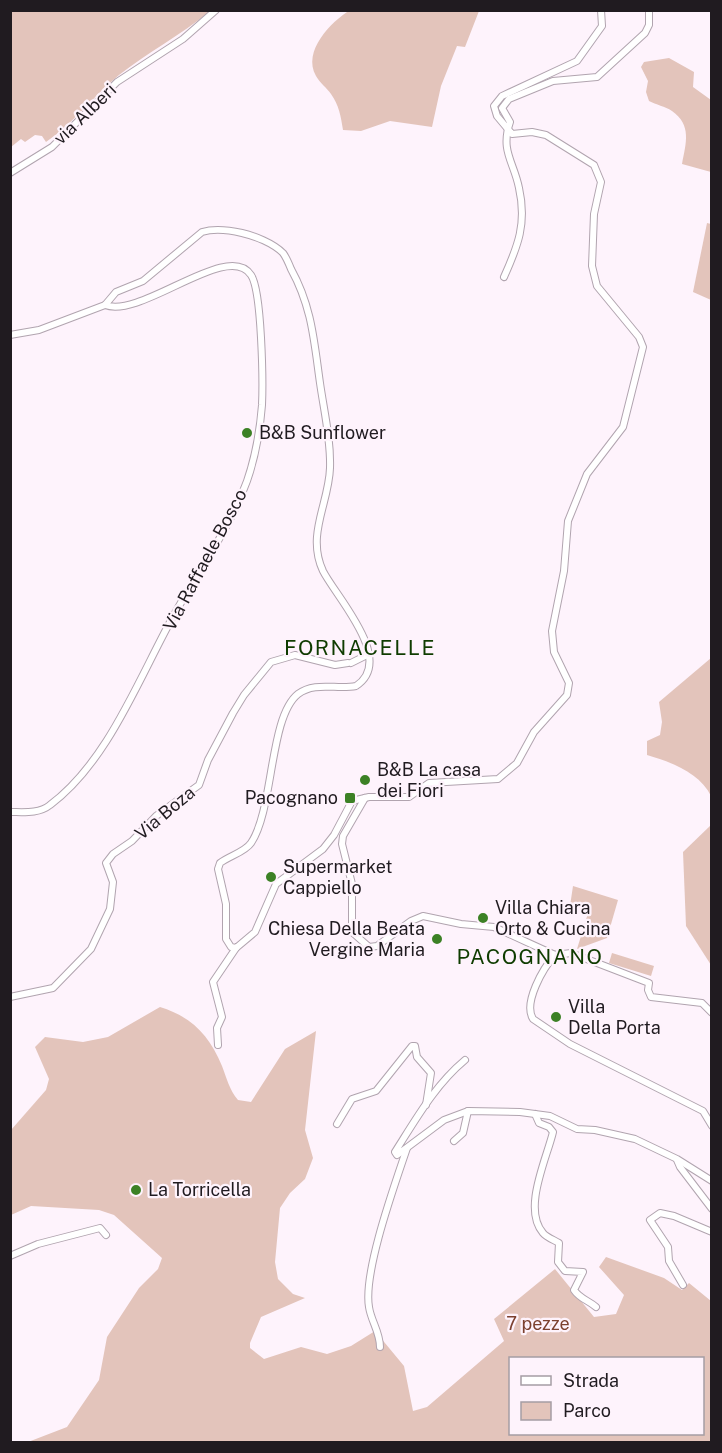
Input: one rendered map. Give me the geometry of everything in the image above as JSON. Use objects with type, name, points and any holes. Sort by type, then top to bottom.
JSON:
[{"type":"street","name":"via Alberi","points":[[10,172],[52,147],[117,82],[183,39],[216,10]]},
{"type":"street","points":[[504,277],[522,236],[519,188],[507,159],[506,130],[495,109],[498,99],[577,61],[602,26],[601,10]]},
{"type":"street","points":[[506,130],[510,122],[502,108],[509,99],[553,81],[590,79],[604,72],[645,33],[649,25],[649,10]]},
{"type":"street","points":[[218,1045],[216,1028],[222,1017],[213,982],[236,948],[255,932],[276,884],[323,849],[334,836],[351,801],[409,796],[429,783],[498,778],[517,763],[534,732],[567,695],[569,683],[554,652],[552,632],[564,571],[568,521],[587,474],[623,427],[643,347],[639,337],[597,286],[594,278],[592,266],[594,214],[601,182],[594,165],[546,135],[532,132],[512,134],[506,130]]},
{"type":"street","points":[[10,335],[39,330],[105,305],[116,292],[143,281],[202,232],[218,230],[254,236],[283,253],[301,290],[313,323],[329,448],[330,470],[316,529],[319,556],[323,570],[361,630],[370,662],[365,676],[356,686],[335,685],[311,689],[299,694],[289,704],[274,756],[269,790],[251,843],[220,863],[218,868],[226,904],[226,939],[231,947],[236,948]]},
{"type":"street","name":"Via Raffaele Bosco","points":[[10,812],[30,812],[48,807],[63,794],[101,747],[136,690],[174,614],[222,532],[247,482],[256,444],[262,406],[258,293],[251,275],[242,266],[221,265],[150,297],[121,307],[105,305]]},
{"type":"street","name":"Via Boza","points":[[10,997],[53,988],[91,949],[110,909],[113,882],[106,863],[132,841],[146,824],[199,785],[208,760],[233,713],[271,662],[296,656],[335,665],[349,663],[369,654]]},
{"type":"street","points":[[365,798],[343,836],[342,844],[352,884],[352,932],[369,947],[376,946],[411,921],[423,916],[461,924],[494,927],[555,955],[571,953],[649,983],[648,990],[651,997],[702,1003],[711,1012]]},
{"type":"street","points":[[555,955],[530,1000],[533,1019],[570,1044],[704,1111],[711,1126]]},
{"type":"street","points":[[337,1124],[352,1099],[376,1091],[412,1046],[415,1046],[417,1057],[432,1073],[426,1105]]},
{"type":"street","points":[[465,1060],[447,1076],[426,1105],[395,1152],[397,1155],[444,1120],[468,1111],[535,1114],[550,1116],[578,1129],[595,1130],[635,1139],[677,1159],[711,1181]]},
{"type":"street","points":[[454,1141],[463,1133],[468,1111]]},
{"type":"street","points":[[535,1114],[539,1123],[549,1126],[553,1132],[538,1176],[536,1219],[542,1233],[559,1243],[558,1262],[565,1270],[583,1272],[574,1290],[581,1298],[590,1301],[596,1307]]},
{"type":"street","points":[[381,1347],[369,1307],[369,1294],[379,1239],[407,1147]]},
{"type":"street","points":[[677,1159],[680,1167],[711,1209]]},
{"type":"street","points":[[682,1285],[669,1261],[668,1246],[650,1220],[660,1213],[674,1216],[711,1232]]},
{"type":"street","points":[[10,1256],[38,1244],[100,1228],[106,1235]]},
{"type":"green space","points":[[11,10],[210,11],[119,75],[46,142],[42,136],[35,135],[25,142],[21,139],[11,147]]},
{"type":"green space","points":[[350,10],[479,11],[465,47],[457,46],[441,86],[432,127],[390,121],[361,131],[343,130],[336,102],[316,76],[313,57],[316,47],[327,30]]},
{"type":"green space","points":[[669,58],[694,72],[693,87],[711,100],[711,172],[682,164],[686,135],[683,122],[672,111],[649,101],[646,92],[648,81],[641,67],[644,62]]},
{"type":"green space","points":[[707,223],[711,224],[711,300],[693,292]]},
{"type":"green space","points":[[711,658],[711,796],[700,781],[692,775],[666,761],[647,755],[647,741],[660,735],[662,722],[659,702]]},
{"type":"green space","points":[[711,825],[711,965],[686,926],[683,852]]},
{"type":"green space","points":[[573,886],[618,900],[607,938],[577,949],[589,910],[570,906]]},
{"type":"green space","points":[[612,953],[654,966],[651,976],[609,963]]},
{"type":"green space","name":"7 pezze","points":[[160,1007],[181,1016],[205,1036],[217,1055],[235,1096],[238,1100],[251,1102],[285,1049],[316,1031],[305,1130],[313,1158],[305,1179],[290,1193],[280,1208],[275,1262],[278,1279],[293,1294],[305,1298],[261,1317],[250,1348],[264,1359],[301,1347],[327,1354],[351,1346],[375,1331],[404,1366],[413,1411],[427,1407],[504,1341],[494,1319],[555,1269],[594,1317],[616,1314],[624,1295],[599,1267],[606,1257],[664,1278],[682,1290],[689,1283],[711,1301],[711,1442],[28,1442],[67,1427],[99,1380],[107,1337],[139,1288],[158,1269],[162,1258],[114,1215],[99,1210],[31,1206],[11,1215],[11,1130],[46,1090],[49,1079],[35,1047],[45,1037],[83,1042],[108,1037]]},
{"type":"place","name":"B&B Sunflower","points":[[247,433]]},
{"type":"place","name":"B&B La casa dei Fiori","points":[[365,780]]},
{"type":"place","name":"Pacognano","points":[[350,798]]},
{"type":"place","name":"Supermarket Cappiello","points":[[271,877]]},
{"type":"place","name":"Villa Chiara Orto & Cucina","points":[[483,918]]},
{"type":"place","name":"Chiesa Della Beata Vergine Maria","points":[[437,939]]},
{"type":"place","name":"Villa Della Porta","points":[[556,1017]]},
{"type":"place","name":"La Torricella","points":[[136,1190]]},
{"type":"district","name":"FORNACELLE","points":[[360,648]]},
{"type":"district","name":"PACOGNANO","points":[[530,957]]}]
